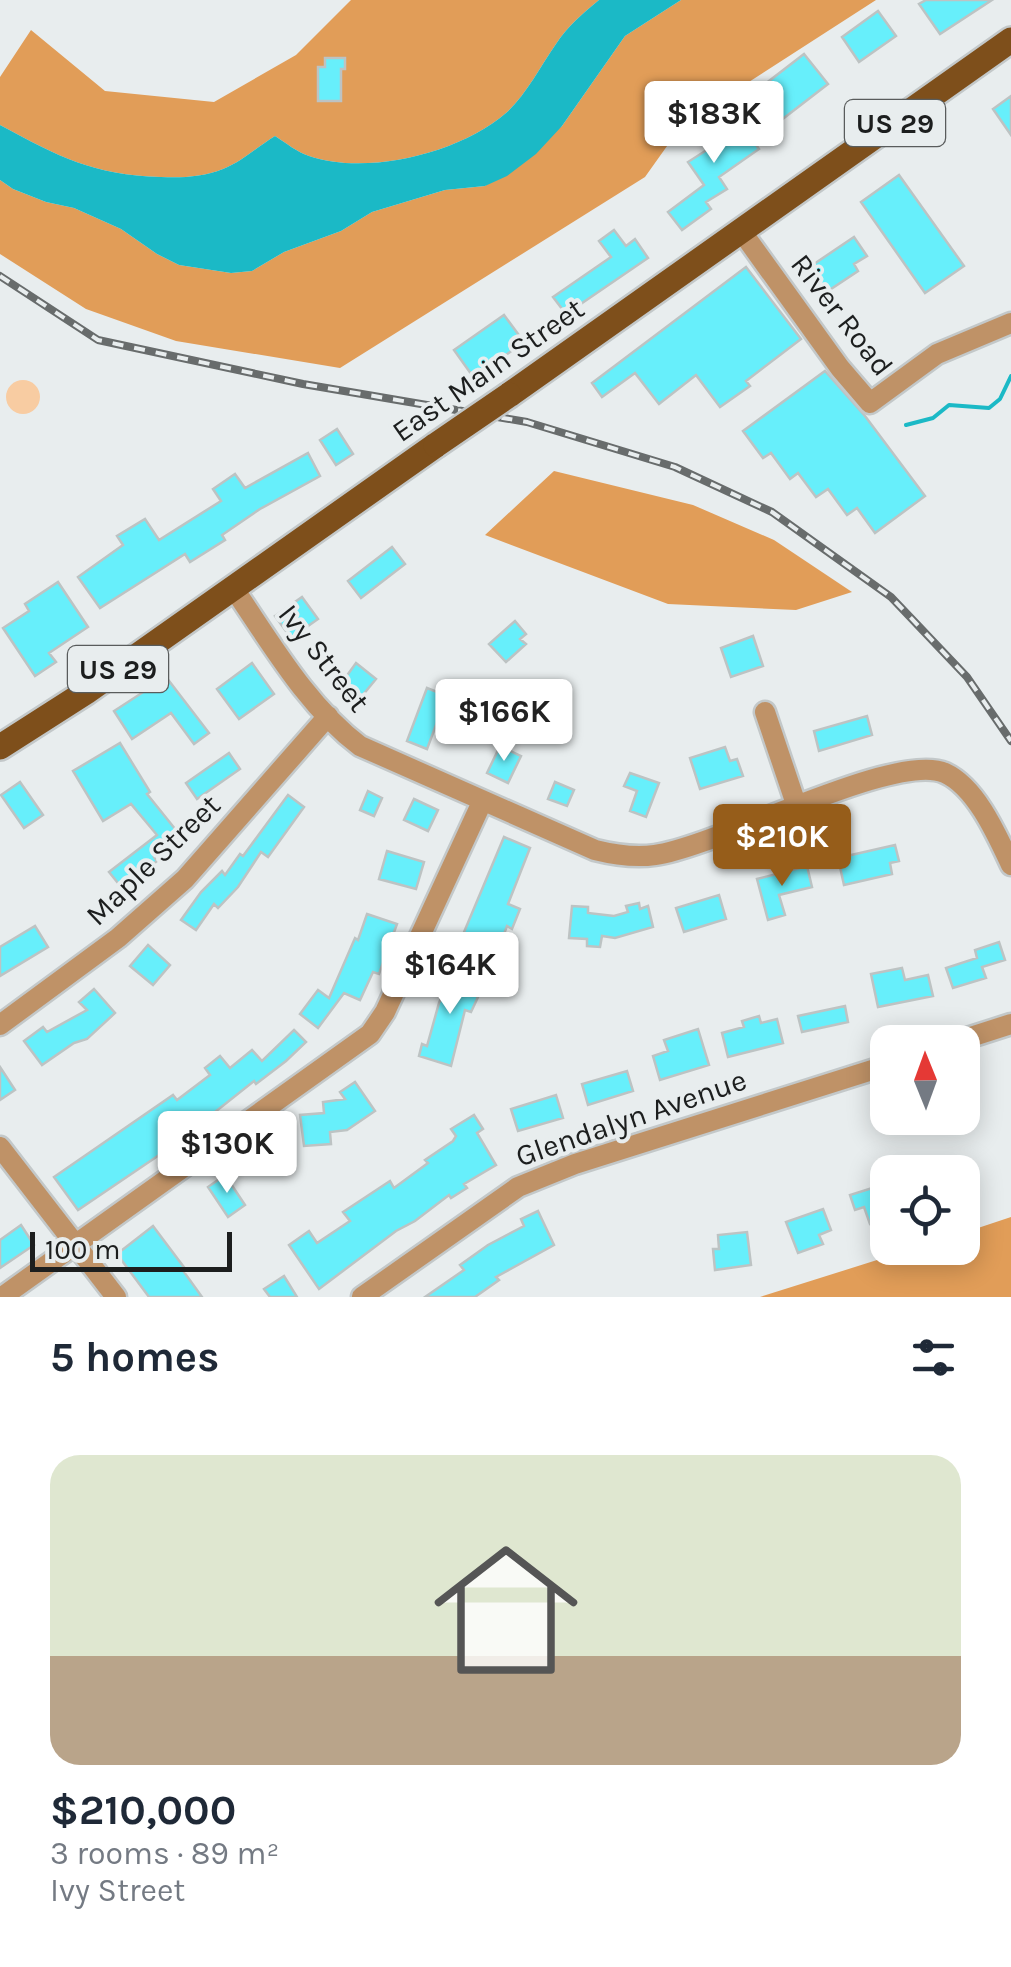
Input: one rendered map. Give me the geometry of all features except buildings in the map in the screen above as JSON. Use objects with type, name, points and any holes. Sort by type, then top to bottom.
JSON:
[{"type":"main road","name":"East Main Street","points":[[0,748],[234,588],[1011,40]]},
{"type":"street","name":"River Road","points":[[742,232],[840,368],[870,403],[937,354],[1011,323]]},
{"type":"street","name":"Ivy Street","points":[[234,588],[286,664],[328,716],[360,746],[595,850],[634,857],[673,852],[906,769],[931,768],[955,778],[964,787],[1011,864]]},
{"type":"street","points":[[764,712],[798,807]]},
{"type":"street","name":"Maple Street","points":[[0,1025],[106,948],[174,889],[328,716]]},
{"type":"street","points":[[2,1297],[370,1034],[385,1012],[482,802]]},
{"type":"street","points":[[980,1034],[1011,1024]]},
{"type":"street","name":"Glendalyn Avenue","points":[[362,1297],[518,1187],[575,1164],[870,1070]]},
{"type":"street","points":[[0,1147],[116,1297]]},
{"type":"shaded area","points":[[351,0],[599,0],[565,32],[506,113],[464,139],[412,157],[385,162],[332,162],[305,154],[275,136],[215,172],[185,177],[137,176],[77,162],[0,125],[0,77],[31,30],[105,91],[214,102],[296,55]]},
{"type":"shaded area","points":[[681,0],[876,0],[682,125],[645,177],[340,368],[176,341],[86,309],[0,254],[0,180],[13,189],[74,208],[121,229],[179,265],[231,273],[252,271],[284,252],[341,231],[372,212],[445,190],[485,186],[562,126],[625,36]]},
{"type":"shaded area","points":[[23,380],[35,385],[40,397],[35,409],[23,414],[11,409],[6,397],[11,385]]},
{"type":"shaded area","points":[[554,471],[693,505],[774,540],[852,592],[796,610],[668,604],[485,535]]},
{"type":"shaded area","points":[[1011,1217],[1011,1297],[760,1297],[870,1262],[980,1265],[980,1227]]},
{"type":"water","points":[[599,0],[681,0],[625,36],[562,126],[536,154],[507,176],[485,186],[445,190],[372,212],[341,231],[284,252],[252,271],[231,273],[179,265],[121,229],[74,208],[13,189],[0,180],[0,125],[77,162],[137,176],[208,174],[243,158],[275,136],[305,154],[332,162],[385,162],[439,149],[487,127],[506,113],[565,32]]},
{"type":"waterway","points":[[906,425],[933,418],[949,405],[989,408],[1000,399],[1011,376]]},
{"type":"railway","points":[[0,276],[98,340],[303,384],[527,422],[675,467],[772,512],[891,597],[967,677],[1011,741]]}]
